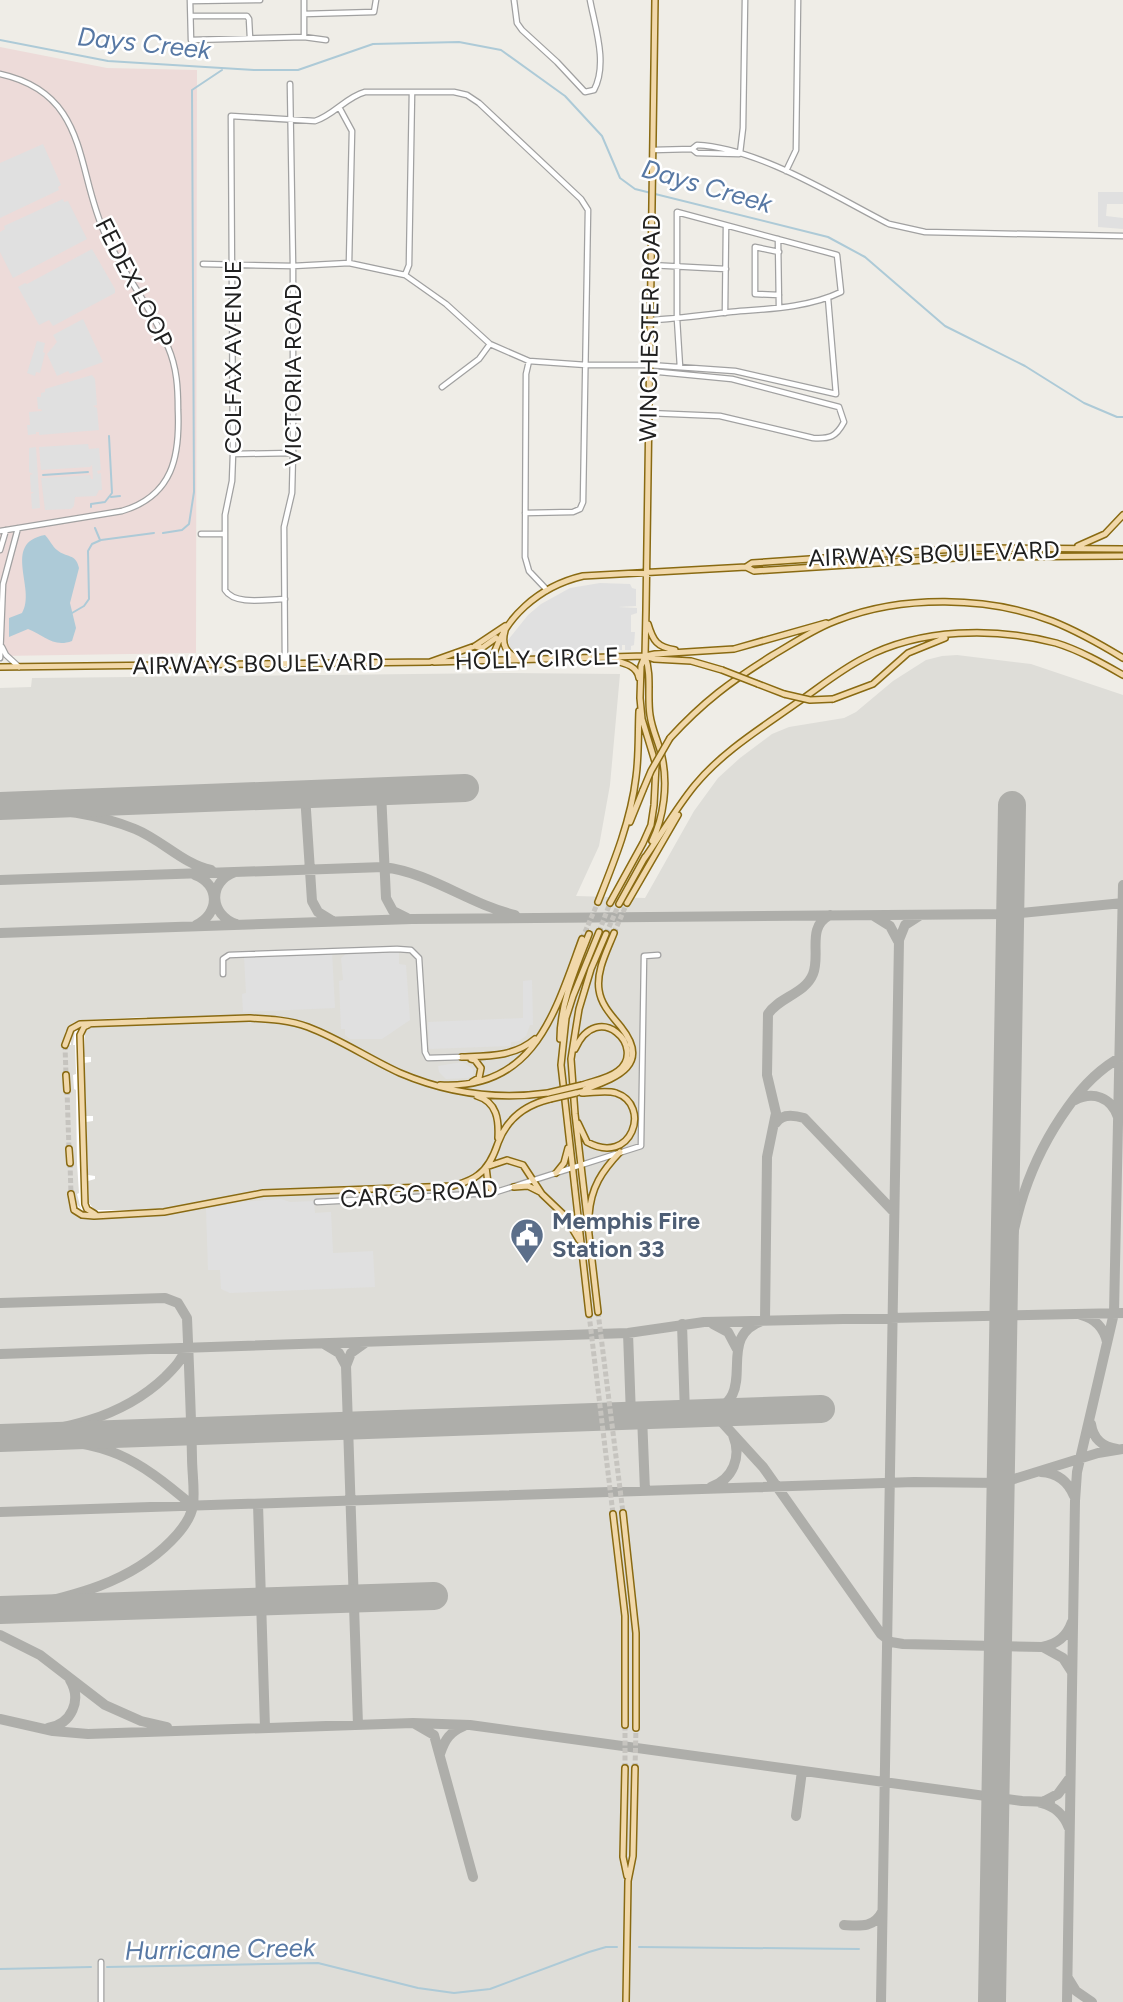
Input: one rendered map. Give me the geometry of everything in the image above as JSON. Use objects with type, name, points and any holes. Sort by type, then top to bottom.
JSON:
[{"type":"main road","name":"WINCHESTER ROAD","points":[[610,903],[651,825],[656,765],[644,727],[640,698],[646,618],[655,0]]},
{"type":"main road","points":[[1073,548],[1105,534],[1123,515]]},
{"type":"main road","name":"AIRWAYS BOULEVARD","points":[[746,567],[752,563],[971,548],[1123,549]]},
{"type":"main road","name":"AIRWAYS BOULEVARD","points":[[492,661],[500,635],[526,606],[547,590],[583,576],[746,567],[754,571],[971,557],[1123,556]]},
{"type":"main road","points":[[645,656],[734,649],[888,607],[962,602],[998,607],[1050,620],[1123,658]]},
{"type":"main road","points":[[646,618],[655,643],[661,647],[699,652]]},
{"type":"main road","points":[[598,902],[651,771],[670,738],[702,704],[733,680],[801,638],[839,620]]},
{"type":"main road","name":"AIRWAYS BOULEVARD","points":[[0,667],[430,662],[475,646],[507,625]]},
{"type":"main road","points":[[507,625],[504,637],[506,651],[523,660]]},
{"type":"main road","points":[[644,859],[697,783],[725,755],[835,675],[885,649],[954,634],[988,632],[1058,644],[1099,661],[1123,675]]},
{"type":"main road","points":[[645,656],[654,659],[691,660],[784,694],[810,700],[833,699],[873,684],[908,653],[954,634]]},
{"type":"main road","points":[[475,646],[482,648],[500,635]]},
{"type":"main road","name":"WINCHESTER ROAD","points":[[619,904],[659,825],[664,783],[662,758],[650,718],[649,666],[645,656]]},
{"type":"main road","name":"HOLLY CIRCLE","points":[[430,662],[645,656]]},
{"type":"main road","points":[[602,658],[632,667],[638,673],[640,681]]},
{"type":"main road","points":[[618,851],[636,778],[640,698]]},
{"type":"main road","points":[[627,903],[687,797]]},
{"type":"main road","points":[[561,1065],[566,1018],[599,932]]},
{"type":"main road","points":[[576,1093],[623,1074],[631,1060],[631,1044],[627,1035],[607,1009],[599,990],[602,964],[614,933]]},
{"type":"main road","points":[[589,934],[562,1013],[561,1065],[589,1314]]},
{"type":"main road","points":[[598,1312],[587,1232],[571,1059],[579,1009],[591,969],[606,934]]},
{"type":"main road","points":[[433,1084],[463,1085],[486,1081],[506,1071],[522,1058],[542,1033],[582,939]]},
{"type":"main road","points":[[65,1045],[71,1029],[80,1024],[249,1018],[306,1026],[402,1074],[484,1097],[494,1107],[499,1126],[498,1142]]},
{"type":"main road","points":[[93,1023],[84,1027],[80,1035],[85,1204],[87,1209],[97,1215]]},
{"type":"main road","points":[[71,1194],[72,1204],[78,1213],[97,1215],[183,1210],[264,1193],[453,1186],[478,1175],[486,1167],[498,1142],[518,1112],[549,1096],[611,1075],[622,1067],[627,1053],[624,1040],[612,1029],[598,1026],[582,1035],[571,1059]]},
{"type":"main road","points":[[463,1057],[506,1055],[530,1044],[542,1033]]},
{"type":"main road","points":[[463,1057],[475,1060],[481,1073],[475,1081],[463,1085]]},
{"type":"main road","points":[[66,1075],[67,1090]]},
{"type":"main road","points":[[469,1093],[549,1096],[608,1092],[624,1097],[630,1104],[634,1124],[631,1136],[611,1148],[587,1142],[575,1114]]},
{"type":"main road","points":[[556,1173],[565,1160],[569,1141]]},
{"type":"main road","points":[[69,1149],[70,1163]]},
{"type":"main road","points":[[587,1232],[591,1196],[598,1179],[620,1152]]},
{"type":"main road","points":[[486,1167],[499,1161],[515,1161],[523,1165],[542,1194],[564,1215],[581,1245]]},
{"type":"main road","points":[[486,1167],[493,1193]]},
{"type":"main road","points":[[514,1187],[528,1186],[542,1194]]},
{"type":"main road","points":[[623,1513],[636,1633],[636,1728]]},
{"type":"main road","points":[[613,1514],[625,1616],[625,1725]]},
{"type":"main road","points":[[625,1768],[624,1857],[628,1881]]},
{"type":"main road","points":[[626,2002],[628,1881],[633,1856],[635,1768]]},
{"type":"street","points":[[260,0],[190,0],[191,40],[304,37],[326,40]]},
{"type":"street","points":[[304,0],[304,37]]},
{"type":"street","points":[[304,14],[374,12],[376,0]]},
{"type":"street","points":[[514,0],[517,23],[522,30],[588,92],[594,90],[598,79],[599,52],[590,0]]},
{"type":"street","points":[[740,154],[744,128],[745,0]]},
{"type":"street","points":[[786,171],[796,150],[799,0]]},
{"type":"street","points":[[191,16],[243,15],[249,19],[250,38]]},
{"type":"street","name":"FEDEX LOOP","points":[[0,74],[41,91],[53,101],[67,120],[78,140],[105,236],[164,339],[175,369],[178,387],[178,451],[173,467],[157,491],[140,504],[122,511],[3,530]]},
{"type":"street","name":"VICTORIA ROAD","points":[[285,665],[285,527],[292,493],[293,453],[290,84]]},
{"type":"street","points":[[291,119],[315,121],[328,117],[358,94],[365,92],[454,92],[467,95],[480,103],[581,200],[588,210],[582,506],[573,512],[525,513]]},
{"type":"street","points":[[405,275],[409,265],[412,92]]},
{"type":"street","points":[[339,107],[352,131],[349,263]]},
{"type":"street","name":"COLFAX AVENUE","points":[[285,599],[237,600],[229,596],[225,590],[225,534],[233,454],[234,265],[231,116],[291,119]]},
{"type":"street","points":[[653,150],[692,149],[697,145],[728,149],[786,171],[889,225],[905,229],[1123,236]]},
{"type":"street","points":[[650,320],[677,319],[779,307],[828,298],[841,292],[836,255],[677,212],[677,319],[680,367]]},
{"type":"street","points":[[725,313],[726,227]]},
{"type":"street","points":[[778,239],[779,307]]},
{"type":"street","points":[[779,252],[755,247],[755,294],[779,295]]},
{"type":"street","points":[[203,264],[293,266],[349,263],[405,275],[446,304],[490,344],[529,361],[735,371],[836,394],[828,298]]},
{"type":"street","points":[[650,265],[726,269]]},
{"type":"street","points":[[442,387],[479,359],[490,344]]},
{"type":"street","points":[[529,361],[526,374],[525,557],[529,571],[547,590]]},
{"type":"street","points":[[648,414],[720,416],[813,438],[828,439],[835,436],[844,422],[839,407],[826,403],[732,379],[649,368]]},
{"type":"street","points":[[233,454],[293,453]]},
{"type":"street","points":[[0,658],[4,574],[18,528]]},
{"type":"street","points":[[0,550],[3,530]]},
{"type":"street","points":[[201,534],[225,534]]},
{"type":"street","points":[[2,647],[6,655],[20,667]]},
{"type":"street","points":[[223,974],[223,959],[229,955],[397,948],[411,950],[419,958],[425,1052],[428,1058],[463,1057]]},
{"type":"street","name":"CARGO ROAD","points":[[317,1202],[493,1193],[641,1146],[644,956],[658,955]]},
{"type":"street","points":[[101,1962],[101,2002]]},
{"type":"shaded area","points":[[0,47],[107,68],[197,70],[196,653],[0,656]]},
{"type":"shaded area","points":[[43,144],[61,185],[59,190],[0,218],[0,163]]},
{"type":"shaded area","points":[[1098,192],[1123,192],[1123,204],[1107,204],[1106,216],[1123,218],[1123,229],[1098,227]]},
{"type":"shaded area","points":[[63,199],[64,202],[68,201],[87,239],[13,278],[0,252],[0,232],[5,229],[4,226]]},
{"type":"shaded area","points":[[92,249],[115,293],[53,326],[49,320],[39,325],[18,287]]},
{"type":"shaded area","points":[[83,319],[103,362],[57,376],[47,354],[57,342],[53,335]]},
{"type":"shaded area","points":[[37,341],[45,343],[45,353],[40,373],[36,372],[35,376],[27,373]]},
{"type":"shaded area","points":[[92,375],[95,379],[97,405],[93,406],[97,408],[99,430],[39,435],[39,432],[36,432],[28,435],[29,412],[42,411],[38,409],[37,397],[41,397],[45,389]]},
{"type":"shaded area","points":[[88,444],[89,449],[99,448],[101,470],[97,471],[98,474],[101,473],[102,490],[99,490],[96,496],[75,497],[71,509],[45,510],[41,478],[90,475],[93,479],[92,465],[41,470],[39,447]]},
{"type":"shaded area","points":[[36,447],[40,508],[32,509],[31,494],[34,492],[31,492],[30,475],[33,474],[29,472],[29,448]]},
{"type":"shaded area","points":[[600,583],[630,584],[636,589],[636,606],[618,607],[637,608],[637,613],[631,615],[631,632],[635,632],[631,650],[625,650],[625,645],[622,645],[622,650],[516,651],[510,648],[508,640],[528,615],[541,604],[570,588]]},
{"type":"shaded area","points":[[957,655],[1031,664],[1123,695],[1123,2002],[0,2002],[0,688],[31,687],[32,678],[620,674],[610,785],[599,846],[576,896],[645,898],[694,811],[718,778],[740,758],[772,734],[789,727],[844,718],[856,712],[893,681],[926,660]]},
{"type":"shaded area","points":[[399,951],[399,964],[406,965],[410,1020],[382,1039],[350,1039],[345,1035],[345,1029],[341,1029],[341,958],[347,953]]},
{"type":"shaded area","points":[[332,952],[335,1008],[243,1012],[242,994],[246,993],[244,956]]},
{"type":"shaded area","points":[[532,980],[533,1025],[530,1025],[526,1036],[519,1041],[511,1042],[511,1046],[429,1049],[428,1022],[523,1018],[523,981]]},
{"type":"shaded area","points":[[462,1062],[473,1069],[473,1075],[468,1078],[446,1079],[439,1072],[438,1066]]},
{"type":"shaded area","points":[[281,1199],[290,1202],[314,1201],[315,1213],[331,1212],[333,1253],[373,1251],[375,1287],[230,1293],[221,1289],[220,1270],[208,1270],[206,1209],[240,1202]]},
{"type":"water","points":[[45,535],[57,550],[76,560],[79,568],[70,603],[76,628],[72,641],[65,643],[54,642],[28,629],[9,637],[9,618],[22,613],[25,603],[22,557],[25,547],[32,540]]},
{"type":"pier","points":[[147,1017],[147,1024],[92,1026],[85,1032],[84,1057],[91,1057],[91,1062],[84,1063],[86,1116],[93,1116],[93,1121],[86,1122],[88,1175],[95,1176],[95,1179],[88,1181],[89,1203],[95,1210],[153,1210],[154,1216],[82,1217],[72,1210],[70,1205],[69,1194],[75,1194],[76,1203],[81,1209],[77,1194],[76,1090],[73,1075],[76,1074],[73,1045],[75,1030],[71,1045],[64,1045],[65,1032],[73,1023],[82,1020]]},
{"type":"waterway","name":"Days Creek","points":[[0,40],[108,61],[254,70],[298,70],[373,44],[459,42],[501,50],[565,96],[602,136],[620,178],[635,189],[828,237],[865,257],[945,326],[1025,366],[1084,403],[1123,417]]},
{"type":"waterway","points":[[163,533],[182,530],[189,524],[194,492],[192,90],[222,70]]},
{"type":"waterway","points":[[91,507],[91,504],[105,502],[112,493],[109,436]]},
{"type":"waterway","points":[[43,475],[88,472]]},
{"type":"waterway","points":[[111,497],[120,496]]},
{"type":"waterway","points":[[95,528],[100,540]]},
{"type":"waterway","points":[[72,613],[84,606],[89,599],[88,551],[92,544],[101,540],[154,533]]},
{"type":"waterway","name":"Hurricane Creek","points":[[107,1967],[318,1963],[418,1988],[454,1993],[490,1989],[589,1952],[617,1947]]},
{"type":"waterway","name":"Hurricane Creek","points":[[639,1947],[859,1949]]},
{"type":"waterway","name":"Hurricane Creek","points":[[0,1969],[91,1967]]},
{"type":"taxiway","points":[[381,792],[386,898],[393,911],[407,918]]},
{"type":"taxiway","points":[[305,795],[312,901],[318,912],[331,920]]},
{"type":"taxiway","points":[[8,805],[72,812],[120,823],[145,834],[191,863],[211,870]]},
{"type":"taxiway","points":[[0,880],[384,867],[418,875],[482,904],[515,915]]},
{"type":"taxiway","points":[[235,872],[220,883],[215,898],[221,913],[236,924]]},
{"type":"taxiway","points":[[195,875],[209,885],[214,899],[209,914],[196,925]]},
{"type":"taxiway","points":[[1067,2002],[1075,1501],[1077,1472],[1114,1313],[1123,885]]},
{"type":"taxiway","points":[[0,933],[412,919],[1010,914],[1123,903]]},
{"type":"taxiway","points":[[705,1414],[723,1406],[732,1395],[741,1340],[749,1328],[765,1320],[767,1157],[776,1113],[767,1075],[768,1014],[809,981],[815,966],[818,926],[830,915]]},
{"type":"taxiway","points":[[874,916],[890,926],[898,941]]},
{"type":"taxiway","points":[[881,2002],[899,940],[905,925],[919,916]]},
{"type":"taxiway","points":[[1004,1288],[1017,1215],[1042,1150],[1079,1092],[1099,1072],[1123,1056]]},
{"type":"taxiway","points":[[1075,1100],[1088,1096],[1101,1098],[1111,1105],[1118,1117]]},
{"type":"taxiway","points":[[776,1123],[785,1116],[804,1118],[894,1212]]},
{"type":"taxiway","points":[[0,1303],[165,1298],[178,1303],[187,1318],[194,1487],[192,1510],[185,1525],[171,1541],[136,1569],[75,1594],[11,1610]]},
{"type":"taxiway","points":[[0,1354],[628,1333],[704,1322],[1123,1313]]},
{"type":"taxiway","points":[[1081,1315],[1098,1325],[1107,1342]]},
{"type":"taxiway","points":[[682,1324],[685,1414]]},
{"type":"taxiway","points":[[713,1324],[728,1332],[737,1349]]},
{"type":"taxiway","points":[[628,1333],[631,1416]]},
{"type":"taxiway","points":[[324,1344],[339,1353],[346,1366],[351,1353],[365,1343]]},
{"type":"taxiway","points":[[0,1438],[67,1427],[129,1404],[165,1377],[181,1359],[187,1346]]},
{"type":"taxiway","points":[[346,1366],[358,1725]]},
{"type":"taxiway","points":[[705,1414],[720,1420],[763,1467],[881,1634],[891,1642],[1042,1647],[1061,1639],[1072,1622]]},
{"type":"taxiway","points":[[642,1416],[645,1491]]},
{"type":"taxiway","points":[[1091,1424],[1099,1441],[1117,1449]]},
{"type":"taxiway","points":[[711,1487],[725,1479],[734,1466],[736,1443],[733,1435]]},
{"type":"taxiway","points":[[29,1439],[80,1443],[119,1454],[154,1475],[193,1506]]},
{"type":"taxiway","points":[[0,1512],[914,1482],[1001,1483],[1098,1453],[1123,1449]]},
{"type":"taxiway","points":[[1041,1472],[1061,1479],[1069,1486],[1074,1496]]},
{"type":"taxiway","points":[[258,1504],[265,1728]]},
{"type":"taxiway","points":[[0,1635],[40,1655],[105,1705],[141,1721],[167,1727]]},
{"type":"taxiway","points":[[1043,1647],[1063,1658],[1072,1672]]},
{"type":"taxiway","points":[[48,1728],[63,1722],[72,1710],[75,1695],[70,1680]]},
{"type":"taxiway","points":[[0,1719],[53,1731],[88,1734],[413,1723],[470,1725],[1022,1801],[1050,1802]]},
{"type":"taxiway","points":[[415,1724],[434,1735],[473,1877]]},
{"type":"taxiway","points":[[440,1754],[449,1737],[464,1726]]},
{"type":"taxiway","points":[[796,1816],[802,1771]]},
{"type":"taxiway","points":[[1043,1802],[1058,1794],[1069,1779]]},
{"type":"taxiway","points":[[1041,1803],[1058,1812],[1069,1828]]},
{"type":"taxiway","points":[[844,1925],[861,1926],[871,1923],[882,1912]]},
{"type":"taxiway","points":[[1068,1978],[1076,1991],[1092,2002]]},
{"type":"runway","points":[[0,806],[465,788]]},
{"type":"runway","points":[[992,2002],[1012,805]]},
{"type":"runway","points":[[0,1438],[821,1409]]},
{"type":"runway","points":[[0,1610],[434,1596]]},
{"type":"tunnel","points":[[582,939],[598,902]]},
{"type":"tunnel","points":[[599,932],[610,903]]},
{"type":"tunnel","points":[[614,933],[627,903]]},
{"type":"tunnel","points":[[606,934],[619,904]]},
{"type":"tunnel","points":[[65,1045],[66,1075]]},
{"type":"tunnel","points":[[67,1090],[69,1149]]},
{"type":"tunnel","points":[[70,1163],[71,1194]]},
{"type":"tunnel","points":[[598,1312],[623,1513]]},
{"type":"tunnel","points":[[589,1314],[613,1514]]},
{"type":"tunnel","points":[[625,1725],[625,1768]]},
{"type":"tunnel","points":[[635,1768],[636,1728]]},
{"type":"place","name":"Memphis Fire Station 33","points":[[527,1265]]}]
